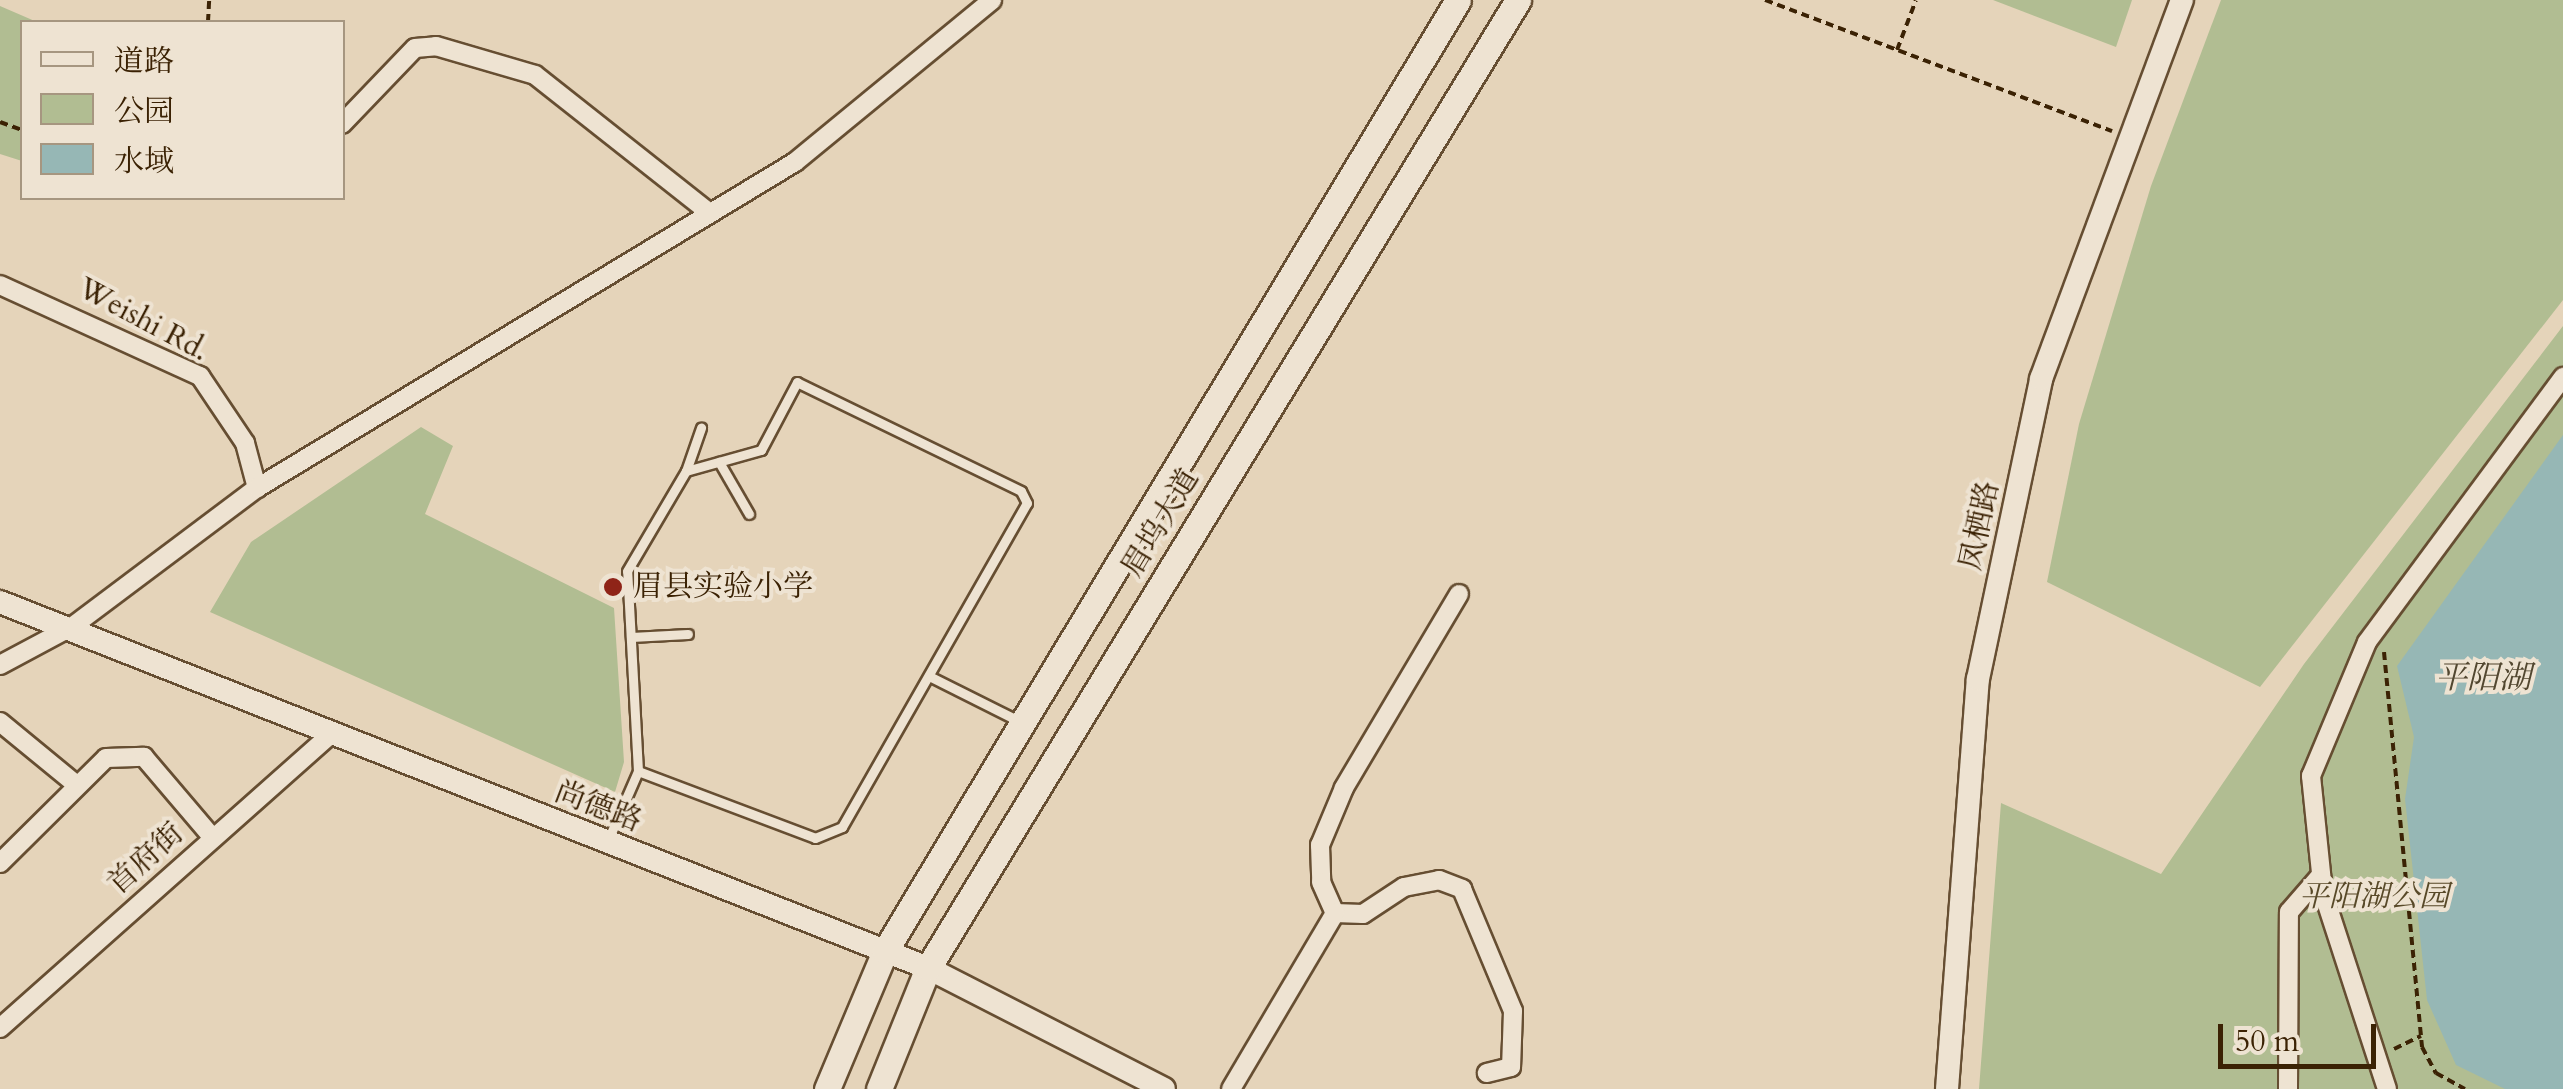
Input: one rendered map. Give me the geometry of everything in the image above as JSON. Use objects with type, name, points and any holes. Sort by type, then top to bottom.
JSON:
[{"type":"main road","name":"眉坞大道","points":[[828,1089],[886,951],[1458,0]]},
{"type":"main road","name":"眉坞大道","points":[[879,1089],[928,968],[1518,0]]},
{"type":"street","points":[[0,664],[73,626],[257,488],[795,162],[992,0]]},
{"type":"street","name":"凤栖路","points":[[1947,1089],[1978,679],[2041,380],[2182,0]]},
{"type":"street","points":[[345,121],[415,48],[436,46],[535,75],[710,213]]},
{"type":"street","name":"Weishi Rd.","points":[[0,285],[200,376],[245,442],[257,488]]},
{"type":"street","points":[[2387,1089],[2321,875],[2311,776],[2385,618],[2563,377]]},
{"type":"street","points":[[1335,913],[1320,882],[1320,845],[1459,594]]},
{"type":"street","name":"尚德路","points":[[0,602],[73,626],[332,734],[928,968],[1164,1089]]},
{"type":"street","points":[[0,722],[73,782]]},
{"type":"street","name":"首府街","points":[[0,1028],[332,734]]},
{"type":"street","points":[[0,863],[73,782],[106,758],[144,757],[212,837]]},
{"type":"street","points":[[2288,1089],[2289,912],[2321,875]]},
{"type":"street","points":[[1335,913],[1363,914],[1404,888],[1438,880],[1462,889],[1513,1012],[1511,1067],[1487,1073]]},
{"type":"street","points":[[1231,1089],[1335,913]]},
{"type":"lane","points":[[638,771],[815,838],[860,805],[1026,503],[1021,491],[797,382],[761,450],[686,471]]},
{"type":"lane","points":[[607,842],[638,771],[628,572],[686,471],[701,428]]},
{"type":"lane","points":[[719,462],[750,514]]},
{"type":"lane","points":[[631,637],[688,634]]},
{"type":"lane","points":[[929,676],[1023,723]]},
{"type":"path","points":[[1766,0],[2129,138]]},
{"type":"path","points":[[1897,50],[1916,0]]},
{"type":"path","points":[[2385,618],[2382,696],[2421,1036],[2436,1073],[2465,1089]]},
{"type":"path","points":[[2377,1056],[2421,1036]]},
{"type":"green space","points":[[1993,0],[2132,0],[2116,47]]},
{"type":"green space","points":[[2221,0],[2563,0],[2563,300],[2260,687],[2047,582],[2079,424],[2151,186]]},
{"type":"green space","points":[[0,6],[32,20],[20,20],[20,160],[0,154]]},
{"type":"green space","name":"平阳湖公园","points":[[2563,326],[2563,1089],[1979,1089],[2001,803],[2161,874],[2304,664]]},
{"type":"green space","points":[[421,427],[453,446],[425,514],[614,608],[624,762],[615,792],[210,612],[251,542]]},
{"type":"water","name":"平阳湖","points":[[2563,435],[2563,1089],[2505,1089],[2456,1065],[2427,1000],[2405,799],[2414,737],[2397,666]]},
{"type":"place","name":"眉县实验小学","points":[[613,587]]}]
